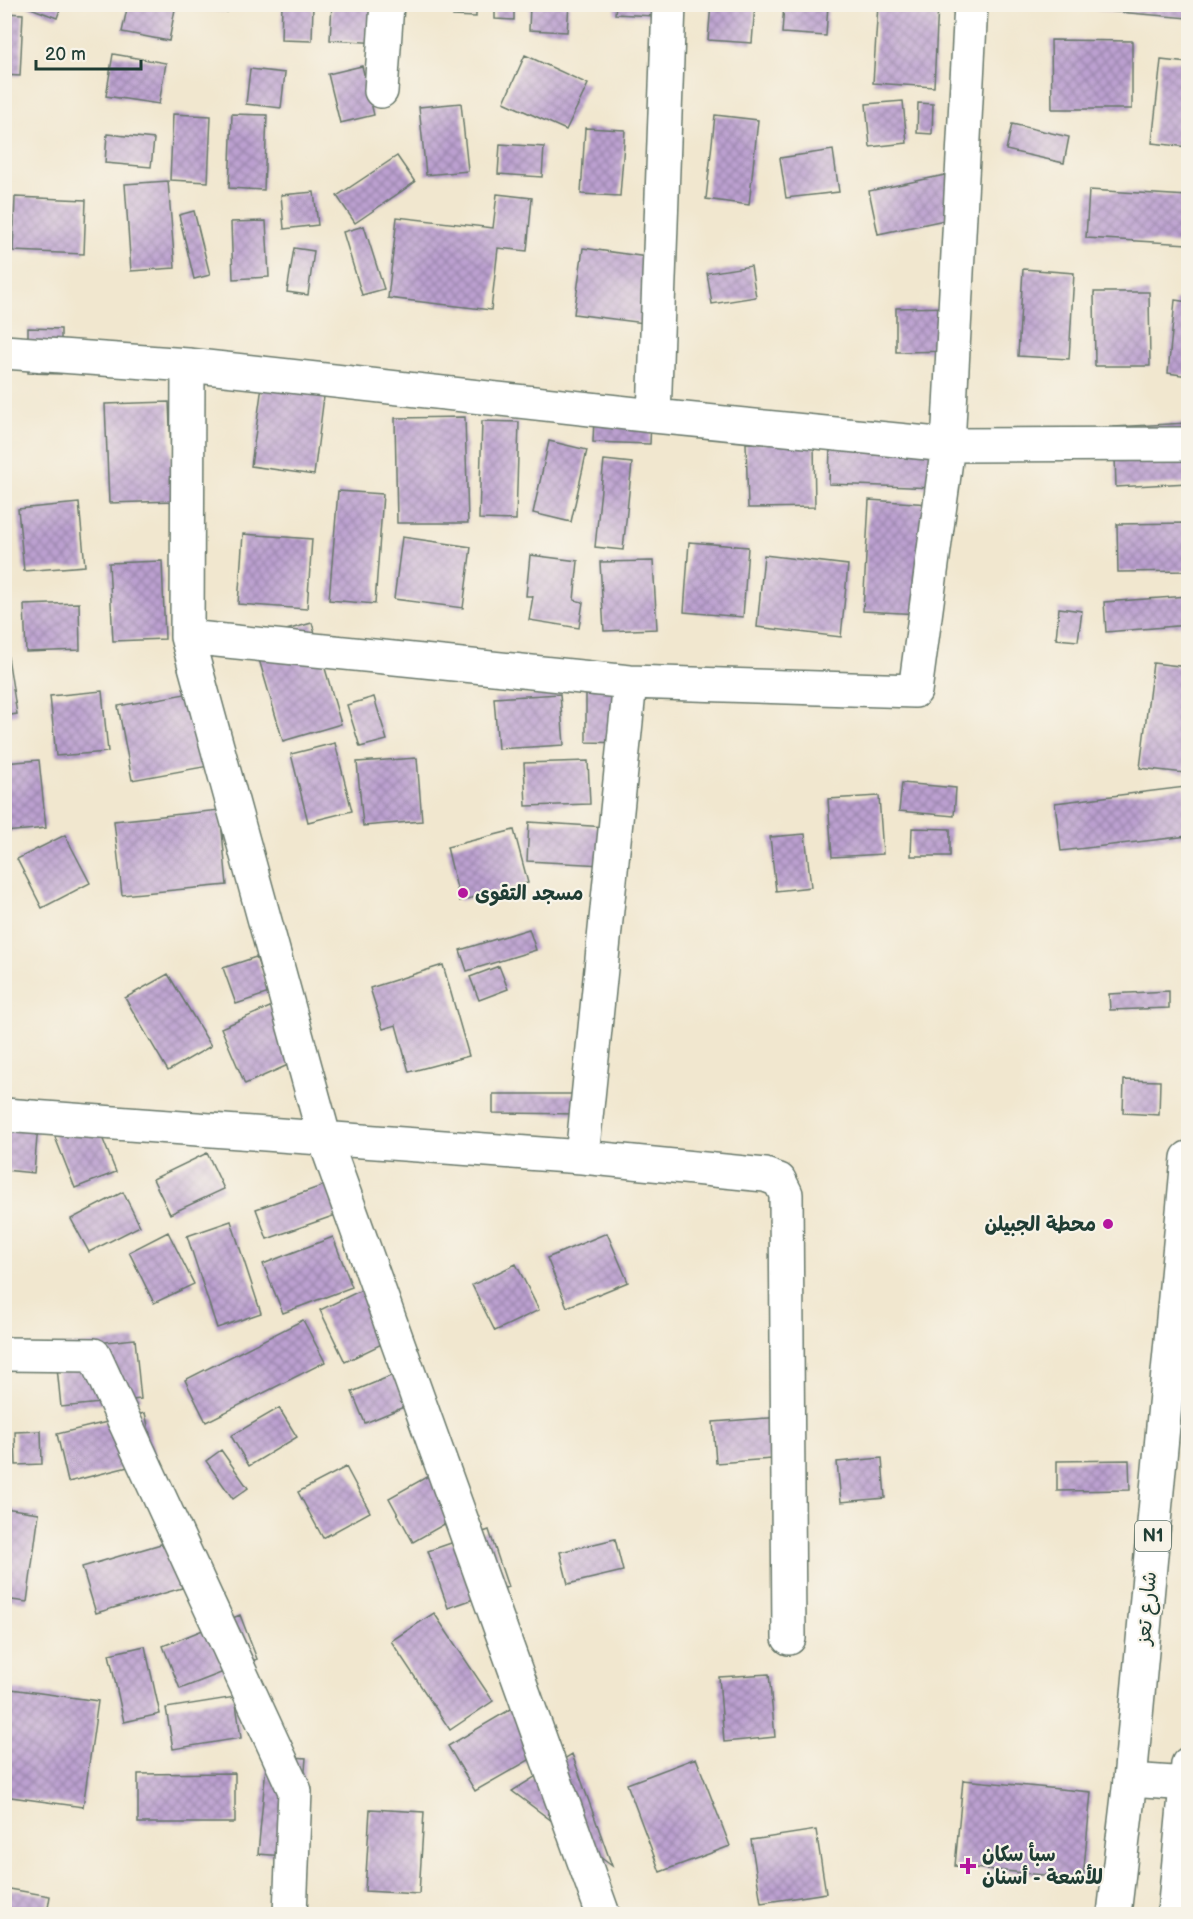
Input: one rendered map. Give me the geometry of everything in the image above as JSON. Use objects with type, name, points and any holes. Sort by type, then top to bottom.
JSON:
[{"type":"main road","points":[[381,91],[387,4]]},
{"type":"main road","points":[[654,416],[669,4]]},
{"type":"main road","points":[[187,637],[630,682],[915,691],[948,444],[971,4]]},
{"type":"main road","points":[[4,352],[188,365],[654,416],[948,444],[1188,444]]},
{"type":"main road","points":[[188,365],[187,637],[325,1140],[603,1914]]},
{"type":"main road","points":[[582,1157],[630,682]]},
{"type":"main road","points":[[4,1115],[582,1157],[765,1175],[779,1180],[786,1194],[789,1638]]},
{"type":"main road","name":"شارع تعز","points":[[1114,1914],[1130,1780],[1188,1158]]},
{"type":"main road","points":[[4,1354],[94,1355],[295,1791],[290,1914]]},
{"type":"main road","points":[[1130,1780],[1188,1777],[1174,1914]]},
{"type":"building","points":[[29,4],[62,4],[57,18],[28,7]]},
{"type":"building","points":[[128,4],[176,4],[169,41],[122,32]]},
{"type":"building","points":[[196,4],[228,4],[227,12],[195,9]]},
{"type":"building","points":[[282,4],[313,4],[312,41],[281,40]]},
{"type":"building","points":[[332,4],[383,4],[381,43],[330,40]]},
{"type":"building","points":[[453,4],[476,4],[476,17],[453,16]]},
{"type":"building","points":[[495,4],[514,4],[514,20],[495,19]]},
{"type":"building","points":[[616,4],[655,4],[654,16],[615,14]]},
{"type":"building","points":[[711,4],[755,4],[752,43],[708,40]]},
{"type":"building","points":[[784,4],[828,4],[826,36],[782,33]]},
{"type":"building","points":[[878,4],[938,4],[934,87],[873,83]]},
{"type":"building","points":[[1095,4],[1188,4],[1188,18],[1095,10]]},
{"type":"building","points":[[530,5],[569,5],[567,32],[529,30]]},
{"type":"building","points":[[4,13],[23,14],[20,76],[4,75]]},
{"type":"building","points":[[1051,40],[1132,41],[1132,109],[1052,109]]},
{"type":"building","points":[[113,54],[166,63],[159,104],[106,96]]},
{"type":"building","points":[[525,55],[588,84],[566,130],[504,102]]},
{"type":"building","points":[[1161,60],[1188,63],[1188,147],[1152,143]]},
{"type":"building","points":[[362,66],[374,115],[340,123],[328,74]]},
{"type":"building","points":[[250,69],[285,73],[281,108],[246,104]]},
{"type":"building","points":[[903,101],[907,143],[870,147],[866,104]]},
{"type":"building","points":[[461,103],[468,171],[426,175],[419,107]]},
{"type":"building","points":[[918,103],[933,104],[932,134],[917,133]]},
{"type":"building","points":[[173,114],[211,116],[208,182],[170,180]]},
{"type":"building","points":[[232,114],[267,115],[264,190],[229,188]]},
{"type":"building","points":[[715,115],[758,120],[749,205],[706,199]]},
{"type":"building","points":[[1012,124],[1069,137],[1064,163],[1006,150]]},
{"type":"building","points":[[585,128],[625,130],[620,196],[581,194]]},
{"type":"building","points":[[107,134],[154,139],[151,167],[105,163]]},
{"type":"building","points":[[500,144],[544,147],[542,177],[498,174]]},
{"type":"building","points":[[833,150],[839,192],[786,198],[780,158]]},
{"type":"building","points":[[397,156],[415,182],[355,223],[337,196]]},
{"type":"building","points":[[964,171],[973,214],[878,234],[869,191]]},
{"type":"building","points":[[168,181],[175,268],[131,271],[125,184]]},
{"type":"building","points":[[1089,190],[1188,196],[1188,244],[1086,238]]},
{"type":"building","points":[[314,192],[318,225],[284,229],[281,195]]},
{"type":"building","points":[[497,194],[532,198],[527,251],[498,248],[491,310],[388,298],[397,217],[493,228]]},
{"type":"building","points":[[15,197],[86,200],[84,254],[13,251]]},
{"type":"building","points":[[194,211],[210,275],[194,279],[179,215]]},
{"type":"building","points":[[266,221],[269,277],[233,279],[231,222]]},
{"type":"building","points":[[364,226],[384,289],[362,295],[343,232]]},
{"type":"building","points":[[294,248],[314,251],[308,295],[287,292]]},
{"type":"building","points":[[583,248],[668,260],[660,325],[574,314]]},
{"type":"building","points":[[751,266],[756,297],[712,304],[707,273]]},
{"type":"building","points":[[1023,269],[1074,273],[1069,359],[1018,356]]},
{"type":"building","points":[[1094,292],[1149,292],[1150,366],[1095,366]]},
{"type":"building","points":[[1175,300],[1188,302],[1188,376],[1168,373]]},
{"type":"building","points":[[960,307],[960,351],[896,352],[896,308]]},
{"type":"building","points":[[28,328],[61,329],[61,374],[28,373]]},
{"type":"building","points":[[265,364],[327,373],[314,475],[251,466]]},
{"type":"building","points":[[169,402],[173,501],[109,503],[105,404]]},
{"type":"building","points":[[465,417],[468,523],[397,523],[395,418]]},
{"type":"building","points":[[594,418],[651,421],[650,444],[593,442]]},
{"type":"building","points":[[482,421],[519,422],[516,520],[479,519]]},
{"type":"building","points":[[1188,423],[1188,483],[1116,487],[1114,427]]},
{"type":"building","points":[[549,441],[587,450],[571,522],[533,513]]},
{"type":"building","points":[[814,442],[815,507],[748,508],[746,443]]},
{"type":"building","points":[[830,446],[938,449],[936,488],[829,484]]},
{"type":"building","points":[[604,460],[632,463],[623,550],[595,547]]},
{"type":"building","points":[[338,491],[383,494],[375,604],[329,600]]},
{"type":"building","points":[[869,500],[945,505],[940,615],[863,611]]},
{"type":"building","points":[[79,503],[85,566],[24,571],[18,509]]},
{"type":"building","points":[[1188,523],[1188,571],[1118,572],[1117,524]]},
{"type":"building","points":[[243,534],[312,539],[307,609],[238,604]]},
{"type":"building","points":[[402,537],[471,547],[463,608],[394,599]]},
{"type":"building","points":[[689,542],[748,547],[743,617],[684,612]]},
{"type":"building","points":[[530,555],[578,561],[574,600],[583,602],[579,628],[529,620],[533,596],[526,596]]},
{"type":"building","points":[[764,555],[848,565],[841,637],[757,627]]},
{"type":"building","points":[[162,561],[165,639],[113,641],[109,563]]},
{"type":"building","points":[[653,561],[657,629],[604,631],[600,562]]},
{"type":"building","points":[[1188,596],[1188,625],[1106,632],[1104,602]]},
{"type":"building","points":[[79,603],[80,650],[26,652],[24,605]]},
{"type":"building","points":[[1059,608],[1082,611],[1078,641],[1056,639]]},
{"type":"building","points":[[312,623],[341,724],[283,741],[253,639]]},
{"type":"building","points":[[8,657],[17,714],[4,716],[4,658]]},
{"type":"building","points":[[1153,663],[1188,667],[1188,742],[1185,773],[1140,768]]},
{"type":"building","points":[[586,667],[628,667],[628,743],[586,742]]},
{"type":"building","points":[[207,690],[220,764],[132,780],[118,706]]},
{"type":"building","points":[[102,691],[108,752],[56,756],[50,696]]},
{"type":"building","points":[[560,694],[564,745],[498,749],[494,698]]},
{"type":"building","points":[[374,697],[387,740],[360,747],[347,705]]},
{"type":"building","points":[[335,743],[352,811],[308,822],[291,754]]},
{"type":"building","points":[[417,758],[422,821],[363,826],[357,762]]},
{"type":"building","points":[[39,760],[46,828],[5,832],[4,763]]},
{"type":"building","points":[[588,761],[590,804],[526,806],[524,763]]},
{"type":"building","points":[[902,783],[956,788],[954,816],[899,811]]},
{"type":"building","points":[[1185,787],[1188,836],[1061,851],[1055,803]]},
{"type":"building","points":[[879,796],[883,854],[832,857],[828,799]]},
{"type":"building","points":[[220,810],[227,885],[122,895],[114,821]]},
{"type":"building","points":[[529,822],[606,827],[604,865],[527,861]]},
{"type":"building","points":[[912,828],[950,829],[950,856],[911,856]]},
{"type":"building","points":[[514,830],[528,883],[460,901],[447,847]]},
{"type":"building","points":[[805,834],[811,887],[776,891],[770,837]]},
{"type":"building","points":[[65,835],[90,883],[42,908],[17,859]]},
{"type":"building","points":[[529,929],[536,950],[467,971],[460,950]]},
{"type":"building","points":[[256,957],[269,993],[236,1004],[223,968]]},
{"type":"building","points":[[443,965],[469,1056],[409,1072],[396,1025],[383,1029],[370,988]]},
{"type":"building","points":[[499,966],[508,989],[479,1000],[470,977]]},
{"type":"building","points":[[168,974],[211,1046],[168,1071],[125,998]]},
{"type":"building","points":[[1169,991],[1169,1008],[1110,1010],[1109,994]]},
{"type":"building","points":[[291,998],[315,1053],[245,1084],[221,1028]]},
{"type":"building","points":[[1124,1080],[1160,1081],[1159,1115],[1123,1113]]},
{"type":"building","points":[[493,1094],[583,1094],[583,1114],[493,1113]]},
{"type":"building","points":[[4,1098],[40,1101],[34,1173],[4,1170]]},
{"type":"building","points":[[94,1117],[116,1172],[75,1188],[53,1132]]},
{"type":"building","points":[[207,1153],[224,1189],[170,1214],[153,1179]]},
{"type":"building","points":[[339,1180],[350,1210],[267,1239],[256,1209]]},
{"type":"building","points":[[123,1192],[140,1226],[89,1252],[71,1219]]},
{"type":"building","points":[[231,1221],[261,1313],[217,1328],[187,1236]]},
{"type":"building","points":[[168,1232],[194,1284],[154,1303],[129,1252]]},
{"type":"building","points":[[607,1233],[628,1282],[567,1307],[547,1258]]},
{"type":"building","points":[[333,1237],[352,1287],[283,1313],[263,1264]]},
{"type":"building","points":[[516,1264],[539,1310],[495,1331],[472,1285]]},
{"type":"building","points":[[374,1284],[398,1336],[345,1362],[320,1310]]},
{"type":"building","points":[[303,1320],[325,1362],[206,1422],[185,1380]]},
{"type":"building","points":[[135,1339],[141,1399],[61,1407],[55,1347]]},
{"type":"building","points":[[398,1373],[411,1404],[365,1423],[352,1392]]},
{"type":"building","points":[[279,1408],[297,1437],[249,1466],[231,1436]]},
{"type":"building","points":[[145,1413],[156,1460],[68,1482],[57,1434]]},
{"type":"building","points":[[783,1417],[786,1458],[716,1463],[713,1422]]},
{"type":"building","points":[[41,1431],[42,1464],[16,1465],[15,1432]]},
{"type":"building","points":[[221,1450],[248,1488],[233,1499],[206,1461]]},
{"type":"building","points":[[882,1458],[885,1498],[841,1502],[837,1462]]},
{"type":"building","points":[[1129,1460],[1130,1490],[1057,1491],[1057,1461]]},
{"type":"building","points":[[346,1467],[370,1512],[323,1538],[298,1492]]},
{"type":"building","points":[[430,1475],[455,1518],[413,1542],[389,1498]]},
{"type":"building","points":[[4,1508],[39,1513],[27,1602],[4,1599]]},
{"type":"building","points":[[489,1530],[508,1587],[448,1608],[428,1551]]},
{"type":"building","points":[[615,1539],[623,1571],[568,1584],[560,1552]]},
{"type":"building","points":[[168,1542],[182,1588],[96,1613],[82,1567]]},
{"type":"building","points":[[434,1613],[493,1701],[450,1730],[391,1641]]},
{"type":"building","points":[[240,1615],[257,1659],[180,1689],[163,1646]]},
{"type":"building","points":[[145,1646],[160,1714],[124,1722],[109,1654]]},
{"type":"building","points":[[769,1674],[775,1737],[724,1742],[719,1677]]},
{"type":"building","points":[[4,1688],[98,1701],[83,1807],[4,1796]]},
{"type":"building","points":[[235,1697],[241,1738],[173,1749],[166,1708]]},
{"type":"building","points":[[516,1706],[543,1752],[475,1791],[448,1746]]},
{"type":"building","points":[[572,1754],[612,1866],[512,1791]]},
{"type":"building","points":[[267,1755],[306,1758],[298,1857],[258,1854]]},
{"type":"building","points":[[696,1758],[730,1846],[660,1872],[627,1784]]},
{"type":"building","points":[[235,1773],[235,1823],[138,1823],[138,1774]]},
{"type":"building","points":[[963,1780],[1091,1792],[1083,1879],[955,1866]]},
{"type":"building","points":[[370,1809],[424,1812],[419,1894],[365,1891]]},
{"type":"building","points":[[816,1830],[826,1893],[761,1903],[751,1840]]},
{"type":"building","points":[[4,1888],[50,1896],[47,1914],[4,1914]]},
{"type":"place","name":"مسجد التقوى","points":[[463,893]]},
{"type":"place","name":"محطة الجبيلن","points":[[1108,1224]]},
{"type":"place","name":"سبأ سكان للأشعة - أسنان","points":[[968,1866]]}]
